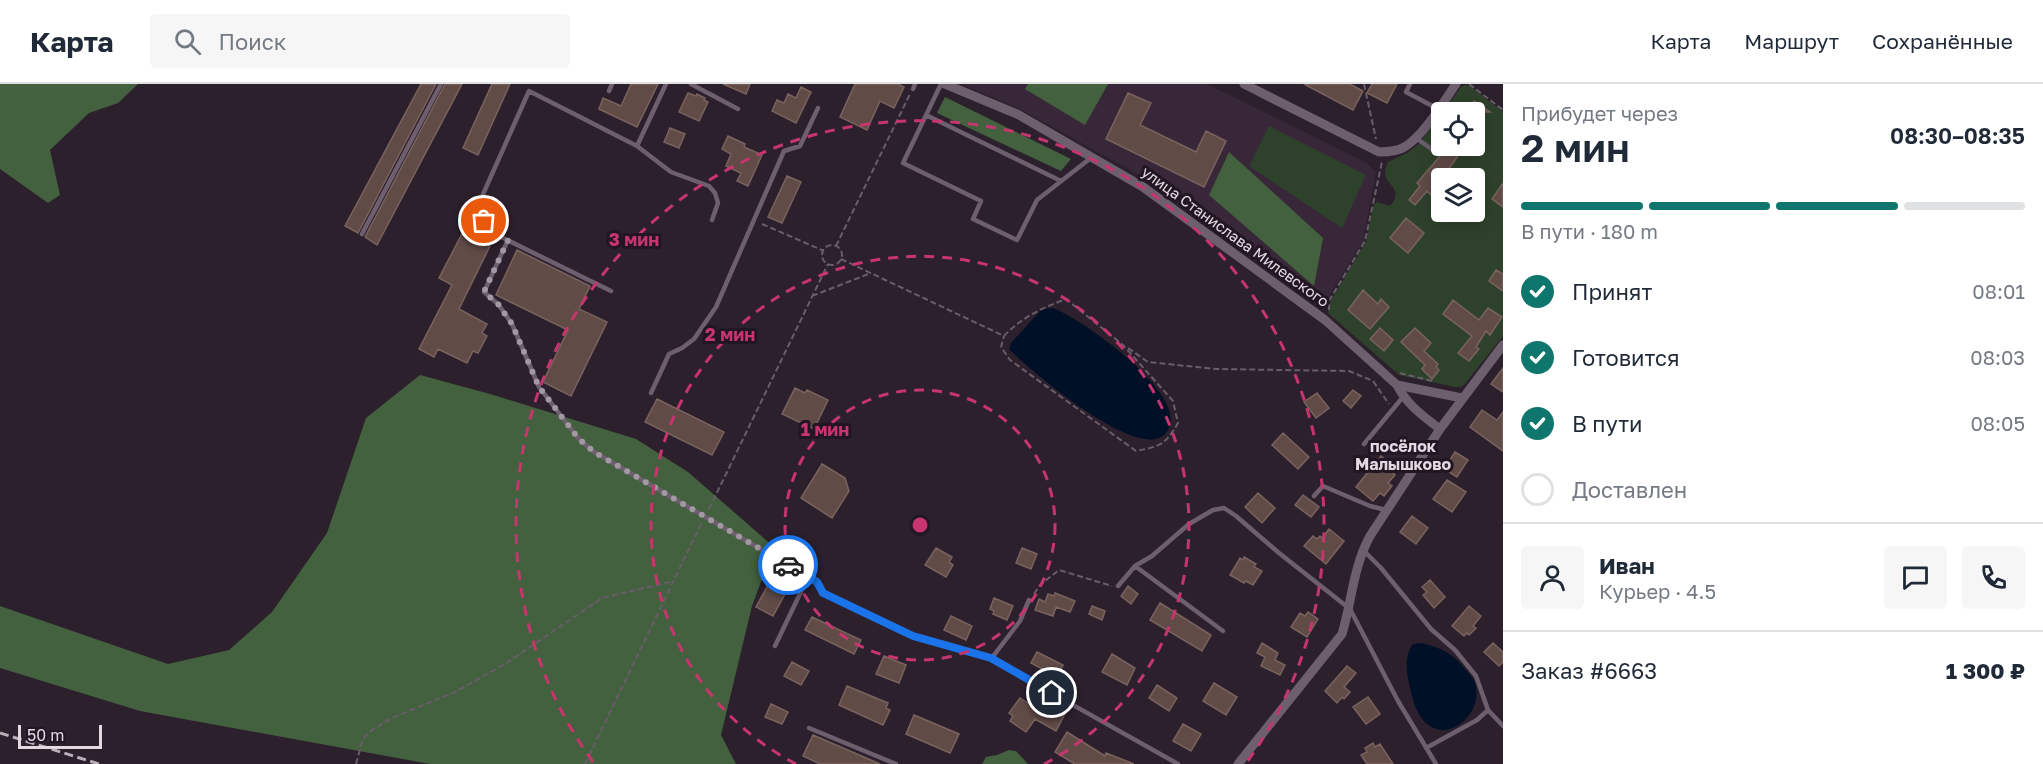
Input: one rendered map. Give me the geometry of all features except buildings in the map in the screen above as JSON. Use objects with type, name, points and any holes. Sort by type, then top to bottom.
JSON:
[{"type":"street","name":"улица Станислава Милевского","points":[[943,84],[1017,114],[1143,187],[1325,320],[1397,385],[1403,397],[1416,411],[1440,429]]},
{"type":"street","points":[[1244,84],[1260,88],[1379,152],[1405,148],[1431,118]]},
{"type":"street","points":[[1443,102],[1456,84]]},
{"type":"street","points":[[1238,764],[1342,634],[1350,609],[1355,573],[1363,550],[1440,429],[1503,345]]},
{"type":"street","points":[[1397,385],[1462,398]]},
{"type":"lane","points":[[362,234],[441,84]]},
{"type":"lane","points":[[609,91],[612,84]]},
{"type":"lane","points":[[637,146],[666,84]]},
{"type":"lane","points":[[691,84],[738,109]]},
{"type":"lane","points":[[943,84],[903,163],[981,201],[973,219],[1017,240],[1037,200],[1092,157]]},
{"type":"lane","points":[[1410,84],[1406,92],[1431,105]]},
{"type":"lane","points":[[611,291],[493,233],[476,210],[529,91],[637,146],[671,172],[709,186],[715,193],[718,203],[712,220]]},
{"type":"lane","points":[[651,393],[669,354],[694,339],[716,307],[784,151],[800,146],[818,108]]},
{"type":"lane","points":[[926,115],[1061,181]]},
{"type":"lane","points":[[1416,138],[1431,149]]},
{"type":"lane","points":[[508,240],[484,292],[498,304],[512,324],[539,387],[578,438],[594,452],[817,582],[823,593],[913,636],[991,658],[1178,764]]},
{"type":"lane","points":[[1364,444],[1403,397]]},
{"type":"lane","points":[[1314,496],[1323,486],[1387,511]]},
{"type":"lane","points":[[1118,586],[1135,566],[1152,556],[1189,524],[1213,510],[1224,508],[1350,609],[1398,701],[1436,764]]},
{"type":"lane","points":[[1363,550],[1381,568],[1431,629],[1455,650],[1476,676],[1488,710],[1503,726]]},
{"type":"lane","points":[[1135,566],[1223,631]]},
{"type":"lane","points":[[775,646],[808,577]]},
{"type":"lane","points":[[991,658],[1020,621],[1029,600]]},
{"type":"lane","points":[[1426,748],[1477,720],[1488,710]]},
{"type":"lane","points":[[809,728],[896,764]]},
{"type":"path","points":[[1325,320],[1329,312],[1329,301],[1365,241],[1382,163],[1364,84]]},
{"type":"path","points":[[1469,84],[1503,110]]},
{"type":"path","points":[[836,246],[914,86]]},
{"type":"path","points":[[754,220],[824,251]]},
{"type":"path","points":[[830,246],[836,246],[842,253],[841,259],[835,264],[827,263],[823,257],[824,251],[830,246]]},
{"type":"path","points":[[841,259],[1004,336]]},
{"type":"path","points":[[812,296],[871,273]]},
{"type":"path","points":[[1123,345],[1173,401],[1178,423],[1169,437],[1157,447],[1136,451],[1010,360],[1001,347],[1004,336],[1015,326],[1036,311],[1066,299],[1148,362],[1216,369],[1349,371],[1372,381],[1393,409]]},
{"type":"path","points":[[1400,374],[1433,381]]},
{"type":"path","points":[[1029,600],[1040,585],[1059,570],[1106,585],[1118,586]]},
{"type":"path","points":[[356,764],[363,739],[369,732],[392,718],[455,692],[505,664],[602,598],[674,581]]},
{"type":"shaded area","points":[[961,84],[1207,84],[1367,163],[1376,172],[1363,242],[1322,307],[1148,180],[1018,108]]},
{"type":"green space","points":[[0,84],[138,84],[118,103],[89,113],[50,150],[60,195],[48,203],[0,169]]},
{"type":"green space","points":[[1028,84],[1108,84],[1085,125],[1025,89]]},
{"type":"green space","points":[[1466,85],[1503,112],[1503,336],[1460,387],[1399,375],[1328,313],[1330,302],[1366,242],[1374,204],[1377,202],[1390,206],[1396,195],[1385,173],[1388,162],[1419,144],[1431,128],[1431,156],[1485,156],[1485,102],[1450,102],[1461,87]]},
{"type":"green space","points":[[945,97],[1071,159],[1061,171],[937,113]]},
{"type":"green space","points":[[1269,126],[1366,175],[1342,228],[1249,166]]},
{"type":"green space","points":[[1229,152],[1323,238],[1314,286],[1209,195]]},
{"type":"green space","points":[[420,375],[636,439],[688,472],[774,547],[752,606],[721,735],[736,764],[430,764],[140,711],[0,668],[0,606],[168,664],[229,650],[272,612],[327,533],[366,418]]},
{"type":"green space","points":[[1009,750],[1016,751],[1028,764],[982,764],[986,757]]},
{"type":"water","points":[[1053,308],[1087,327],[1109,343],[1152,382],[1166,402],[1171,420],[1164,435],[1150,440],[1108,425],[1060,392],[1009,349],[1011,343],[1042,309]]},
{"type":"water","points":[[1422,643],[1451,655],[1475,683],[1476,697],[1472,710],[1464,721],[1453,728],[1441,730],[1429,725],[1419,713],[1411,692],[1407,673],[1408,655],[1413,644]]},
{"type":"railway","points":[[0,733],[99,764]]},
{"type":"way so far","points":[[484,221],[493,233],[508,240],[484,292],[498,304],[512,324],[539,387],[578,438],[594,452],[788,565]]},
{"type":"district","name":"посёлок Малышково","points":[[1403,455]]},
{"type":"route","points":[[788,565],[817,582],[823,593],[913,636],[991,658],[1052,693]]}]
